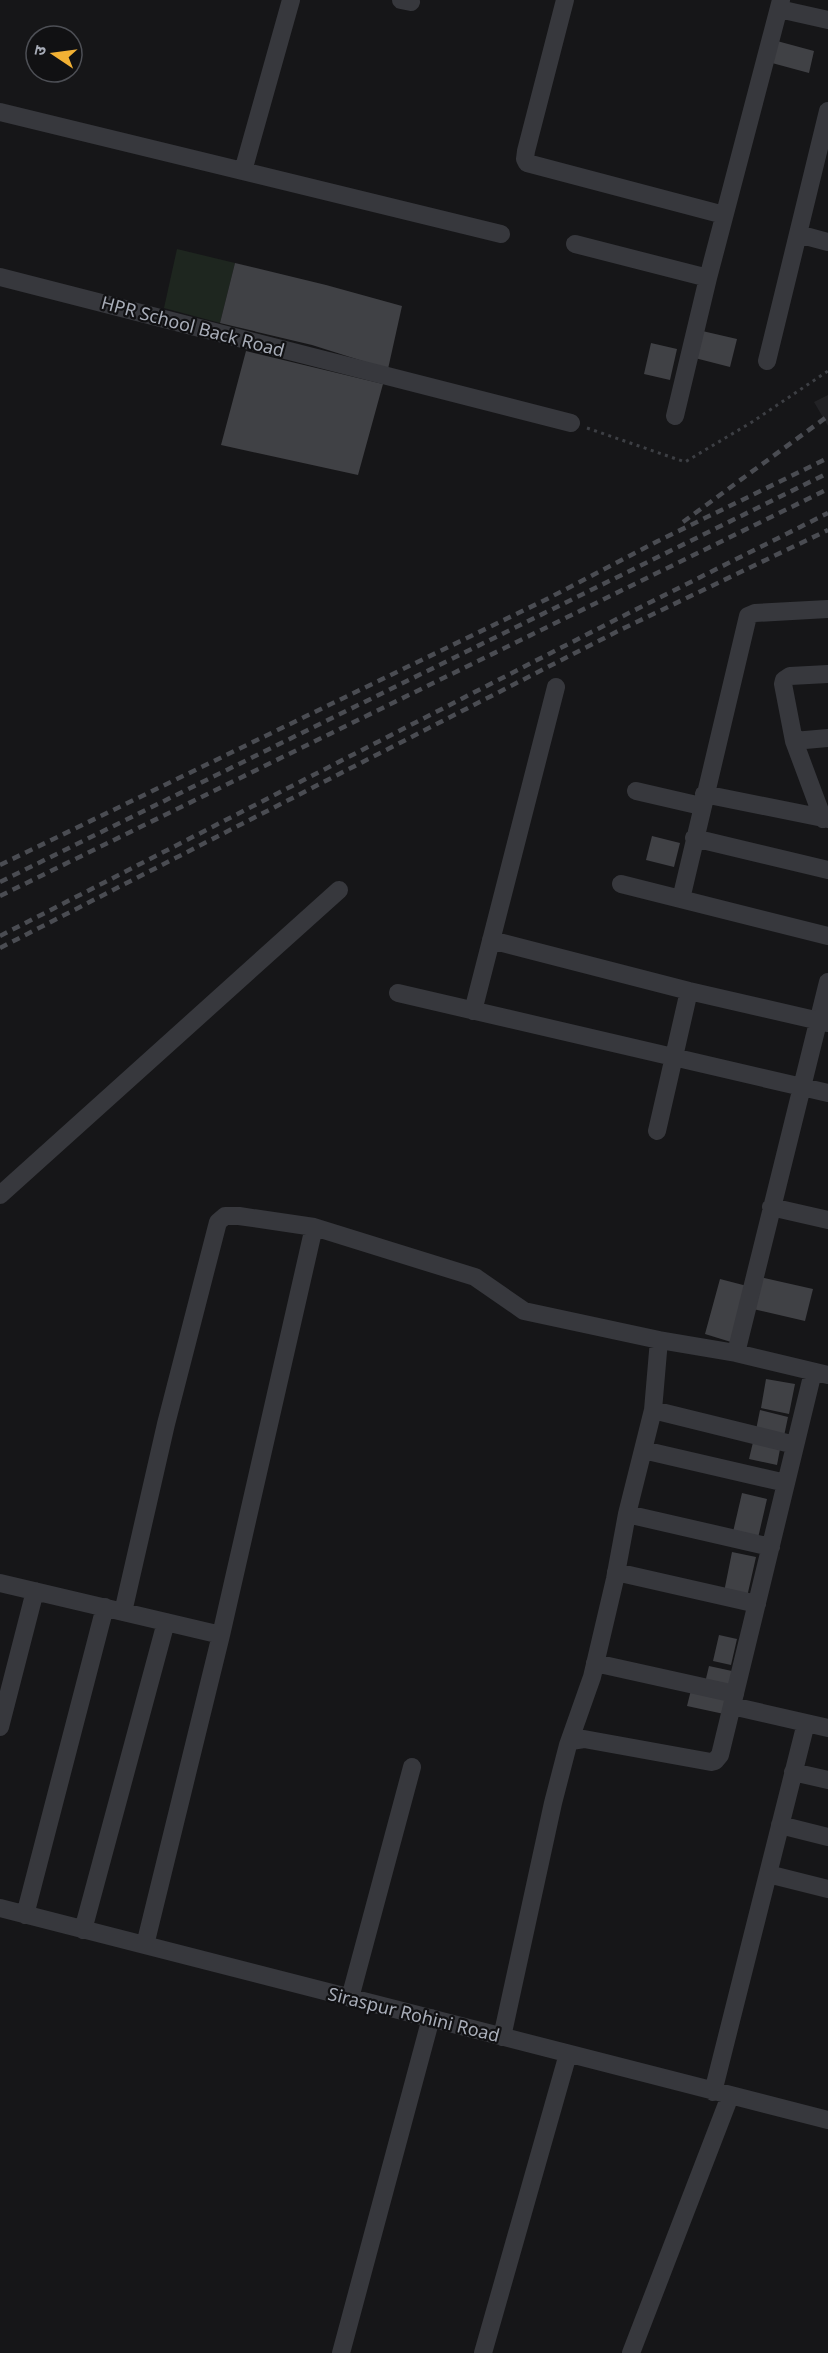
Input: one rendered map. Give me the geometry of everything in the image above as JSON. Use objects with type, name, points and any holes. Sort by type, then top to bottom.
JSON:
[{"type":"street","points":[[243,171],[291,0]]},
{"type":"street","points":[[565,0],[526,151],[527,163],[724,214]]},
{"type":"street","points":[[675,416],[724,214],[780,4],[828,21]]},
{"type":"street","points":[[767,361],[828,111]]},
{"type":"street","points":[[0,112],[501,234]]},
{"type":"street","points":[[798,234],[828,242]]},
{"type":"street","points":[[575,243],[708,278]]},
{"type":"street","name":"HPR School Back Road","points":[[0,277],[571,423]]},
{"type":"street","points":[[681,899],[748,616],[755,613],[828,609]]},
{"type":"street","points":[[825,819],[794,741],[784,680],[790,676],[828,674]]},
{"type":"street","points":[[473,1011],[556,687]]},
{"type":"street","points":[[794,741],[828,738]]},
{"type":"street","points":[[636,791],[825,819]]},
{"type":"street","points":[[694,838],[828,870]]},
{"type":"street","points":[[621,884],[828,936]]},
{"type":"street","points":[[0,1195],[339,890]]},
{"type":"street","points":[[491,940],[689,991],[823,1022]]},
{"type":"street","points":[[736,1353],[801,1087],[823,1022],[828,982]]},
{"type":"street","points":[[657,1131],[689,991]]},
{"type":"street","points":[[398,993],[828,1093]]},
{"type":"street","points":[[771,1207],[828,1220]]},
{"type":"street","points":[[123,1612],[185,1347],[219,1222],[225,1216],[314,1227],[475,1277],[524,1311],[659,1340],[736,1353],[820,1373],[795,1445],[720,1755],[715,1761],[577,1738],[568,1745]]},
{"type":"street","points":[[145,1946],[221,1635],[314,1227]]},
{"type":"street","points":[[502,2037],[553,1803],[568,1745],[595,1663],[627,1514],[653,1410],[659,1340]]},
{"type":"street","points":[[653,1410],[795,1445]]},
{"type":"street","points":[[643,1450],[786,1483]]},
{"type":"street","points":[[627,1514],[771,1547]]},
{"type":"street","points":[[616,1572],[757,1604]]},
{"type":"street","points":[[0,1583],[221,1635]]},
{"type":"street","points":[[0,1726],[35,1591]]},
{"type":"street","points":[[24,1915],[105,1607]]},
{"type":"street","points":[[83,1929],[166,1622]]},
{"type":"street","points":[[595,1663],[828,1728]]},
{"type":"street","points":[[631,2353],[721,2094],[768,1874],[806,1723]]},
{"type":"street","points":[[350,1998],[412,1767]]},
{"type":"street","points":[[793,1772],[828,1780]]},
{"type":"street","points":[[780,1825],[828,1838]]},
{"type":"street","points":[[768,1874],[828,1889]]},
{"type":"street","name":"Siraspur Rohini Road","points":[[0,1908],[828,2120]]},
{"type":"street","points":[[341,2353],[431,2018]]},
{"type":"street","points":[[483,2353],[568,2054]]},
{"type":"path","points":[[571,423],[685,462],[752,422],[828,371]]},
{"type":"shaded area","points":[[177,249],[235,263],[220,323],[164,308]]},
{"type":"shaded area","points":[[828,395],[828,426],[814,402]]},
{"type":"building","points":[[777,41],[814,51],[809,73],[772,63]]},
{"type":"building","points":[[235,263],[402,306],[388,369],[312,345],[220,323]]},
{"type":"building","points":[[698,330],[737,339],[730,367],[691,357]]},
{"type":"building","points":[[651,343],[677,349],[670,380],[644,374]]},
{"type":"building","points":[[246,351],[383,384],[358,475],[221,445]]},
{"type":"building","points":[[652,836],[680,843],[674,867],[646,860]]},
{"type":"building","points":[[760,1277],[813,1289],[805,1321],[753,1309]]},
{"type":"building","points":[[720,1279],[747,1286],[731,1342],[705,1334]]},
{"type":"building","points":[[766,1379],[795,1384],[789,1414],[761,1408]]},
{"type":"building","points":[[760,1410],[788,1417],[783,1441],[755,1435]]},
{"type":"building","points":[[754,1438],[781,1444],[777,1465],[749,1459]]},
{"type":"building","points":[[742,1493],[767,1499],[758,1538],[733,1532]]},
{"type":"building","points":[[732,1552],[756,1557],[747,1597],[724,1592]]},
{"type":"building","points":[[719,1635],[737,1639],[731,1665],[713,1661]]},
{"type":"building","points":[[709,1666],[732,1671],[727,1692],[704,1687]]},
{"type":"building","points":[[691,1690],[728,1698],[724,1714],[687,1706]]},
{"type":"railway","points":[[683,522],[828,416]]},
{"type":"railway","points":[[0,865],[545,600],[658,541],[828,458]]},
{"type":"railway","points":[[0,882],[828,473]]},
{"type":"railway","points":[[0,896],[828,489]]},
{"type":"railway","points":[[0,936],[828,513]]},
{"type":"railway","points":[[0,948],[618,631],[828,530]]}]
